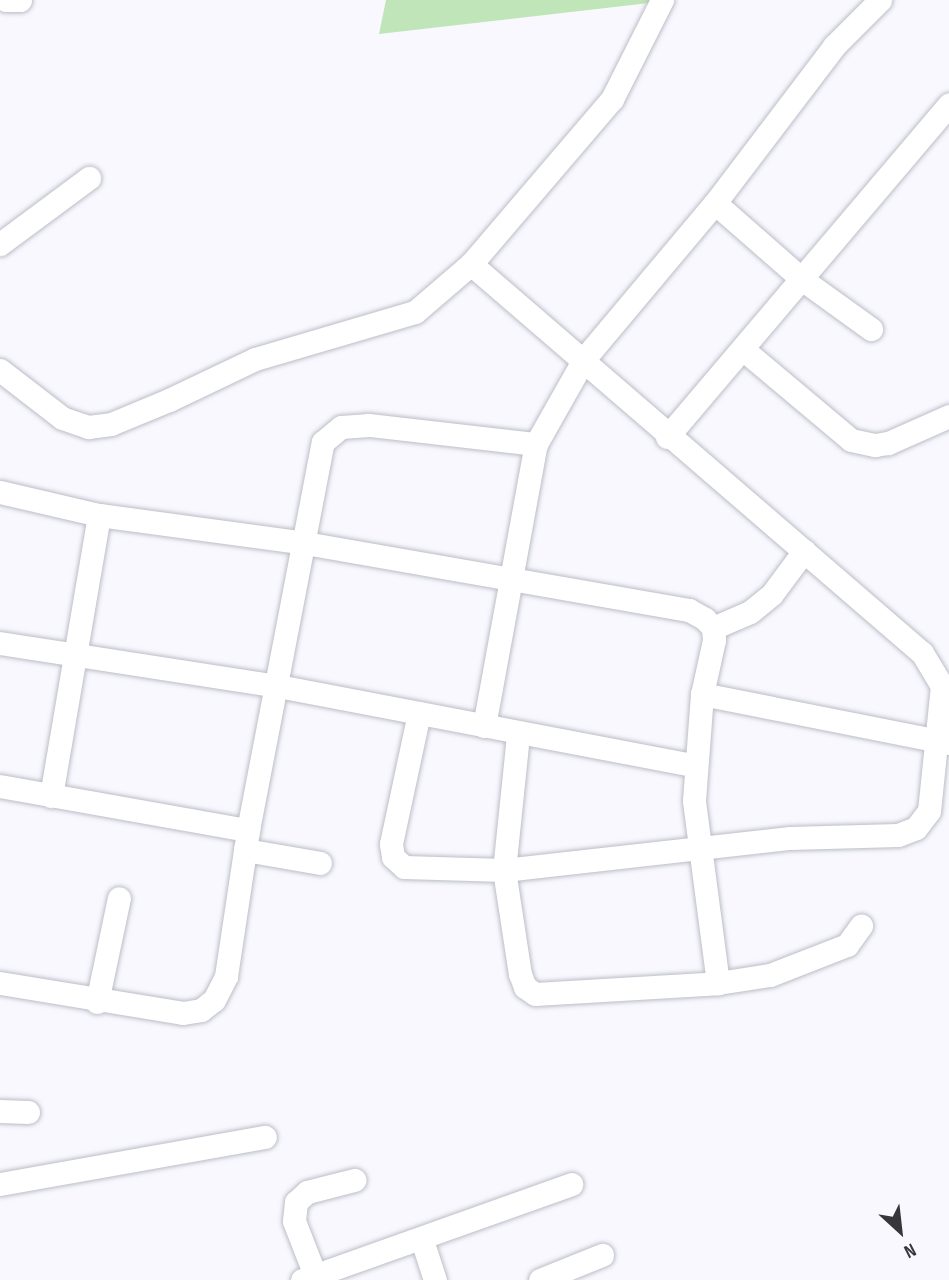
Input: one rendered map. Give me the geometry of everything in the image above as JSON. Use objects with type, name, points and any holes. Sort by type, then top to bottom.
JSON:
[{"type":"street","points":[[0,10],[4,0],[20,0]]},
{"type":"street","points":[[0,370],[62,418],[88,427],[111,424],[255,359],[415,312],[471,264],[612,99],[662,0]]},
{"type":"street","points":[[484,726],[536,444],[584,359],[715,203],[834,46],[880,0]]},
{"type":"street","points":[[667,437],[745,351],[949,104]]},
{"type":"street","points":[[0,244],[89,178]]},
{"type":"street","points":[[715,203],[803,280],[871,329]]},
{"type":"street","points":[[419,713],[391,844],[393,857],[404,867],[504,870],[699,848],[898,835],[916,828],[929,811],[944,742],[942,686],[935,670],[922,653],[667,437],[584,359],[471,264]]},
{"type":"street","points":[[745,351],[852,440],[875,446],[888,443],[949,416]]},
{"type":"street","points":[[0,983],[97,1002],[183,1013],[201,1010],[214,1000],[226,976],[247,840],[323,442],[341,427],[419,428],[536,444]]},
{"type":"street","points":[[0,492],[99,515],[305,543],[689,610],[713,628]]},
{"type":"street","points":[[51,796],[99,515]]},
{"type":"street","points":[[713,628],[750,612],[772,594],[804,551]]},
{"type":"street","points":[[713,628],[694,765],[699,848],[718,983]]},
{"type":"street","points":[[0,643],[278,686],[518,735],[694,765]]},
{"type":"street","points":[[702,694],[944,742]]},
{"type":"street","points":[[518,735],[504,870],[520,974],[525,987],[535,994],[718,983],[808,963],[847,945],[861,926]]},
{"type":"street","points":[[0,786],[247,840],[320,863]]},
{"type":"street","points":[[97,1002],[119,898]]},
{"type":"street","points":[[0,1111],[28,1112]]},
{"type":"street","points":[[0,1184],[265,1137]]},
{"type":"street","points":[[354,1180],[307,1192],[296,1202],[294,1221],[308,1277],[422,1240],[571,1184]]},
{"type":"street","points":[[422,1240],[435,1280]]},
{"type":"street","points":[[540,1280],[602,1255]]},
{"type":"green space","points":[[386,0],[675,0],[379,34]]}]
